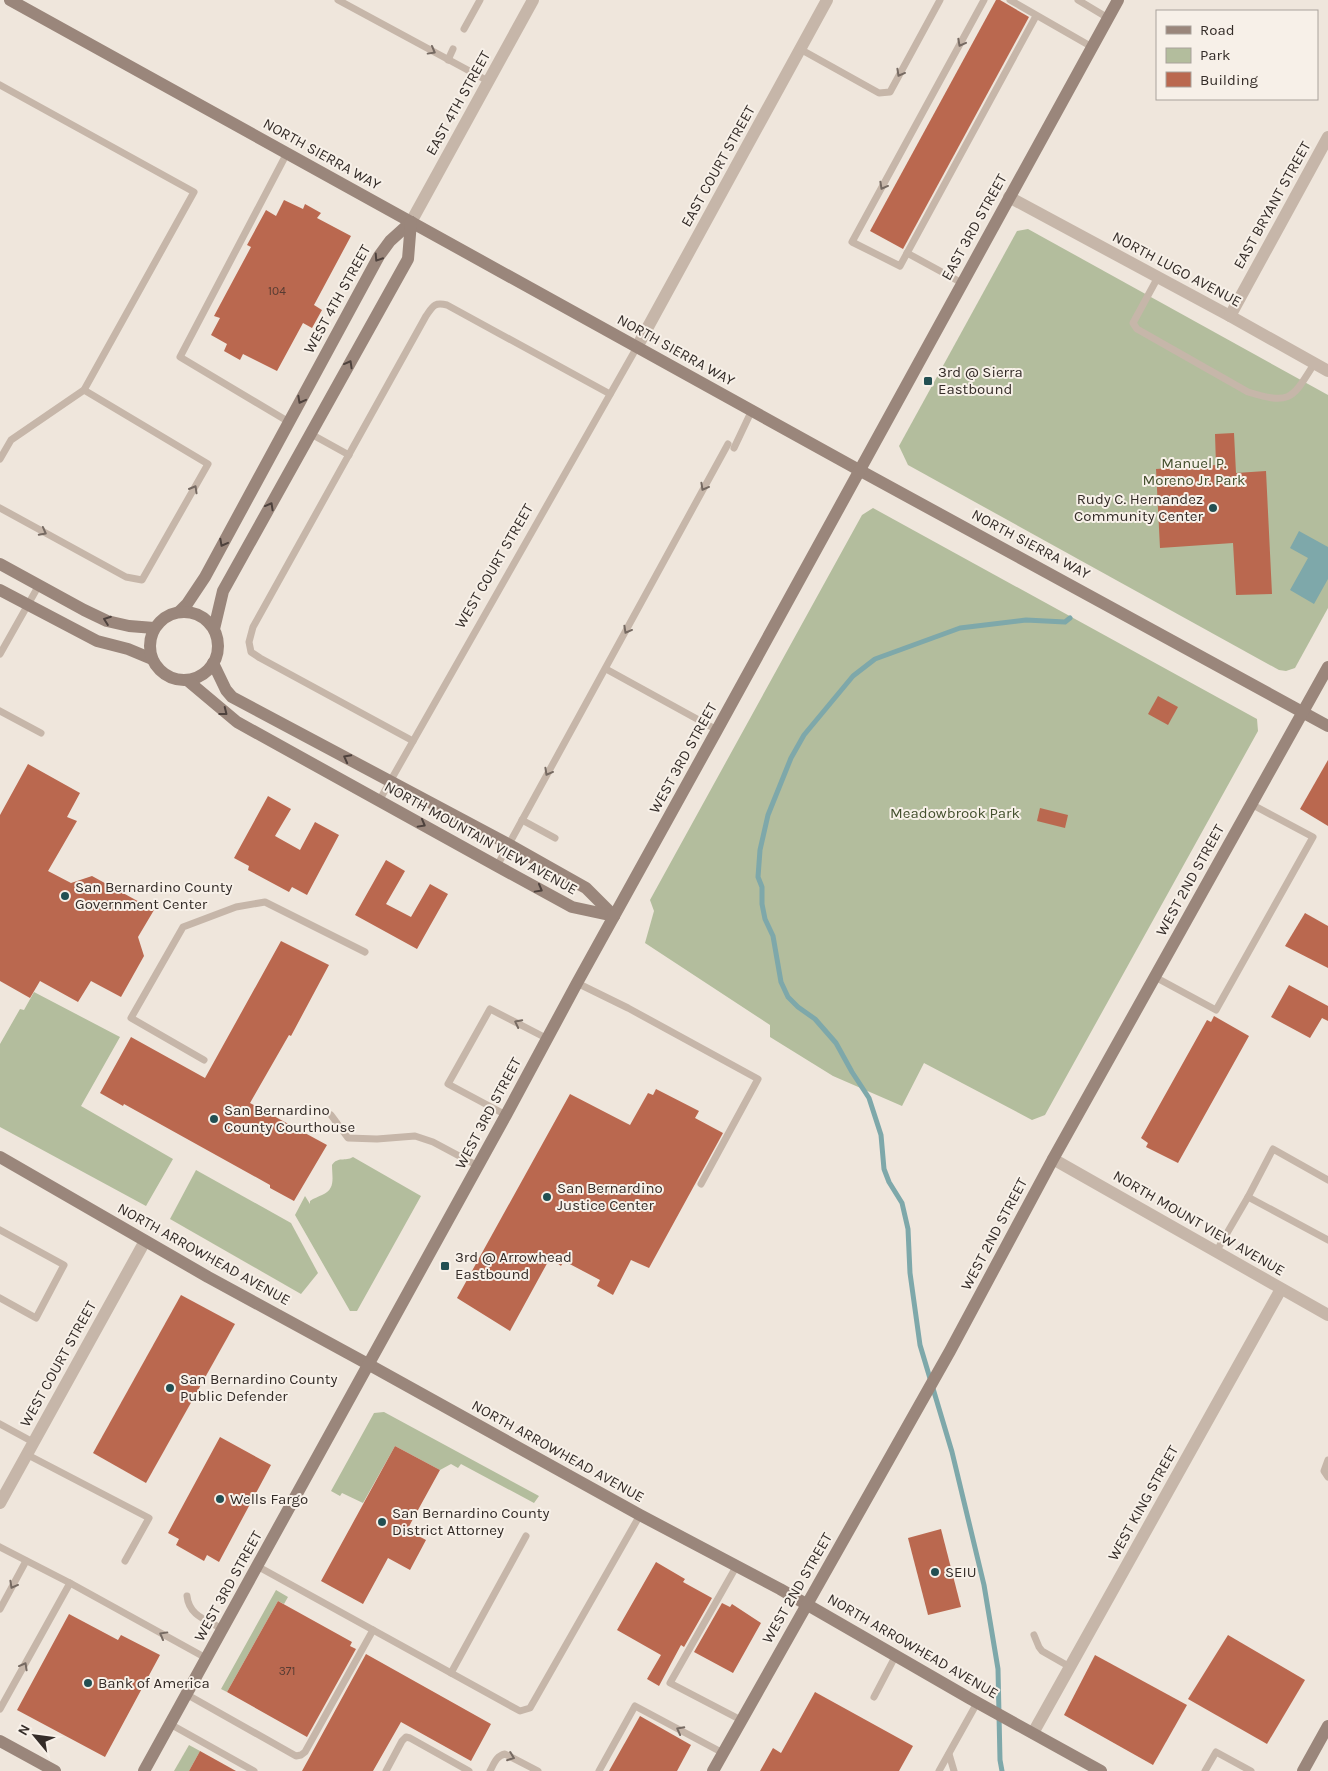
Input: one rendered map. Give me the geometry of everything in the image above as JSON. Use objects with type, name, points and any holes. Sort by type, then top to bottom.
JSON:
[{"type":"street","name":"NORTH SIERRA WAY","points":[[10,0],[859,470],[1328,726]]},
{"type":"street","name":"EAST 4TH STREET","points":[[411,222],[533,0]]},
{"type":"street","name":"EAST COURT STREET","points":[[637,347],[828,0]]},
{"type":"street","name":"EAST 3RD STREET","points":[[859,470],[1118,0]]},
{"type":"street","name":"EAST BRYANT STREET","points":[[1230,316],[1328,137]]},
{"type":"street","name":"NORTH LUGO AVENUE","points":[[1009,197],[1328,371]]},
{"type":"street","name":"WEST 4TH STREET","points":[[179,612],[187,604],[205,577],[378,256],[390,241],[411,222]]},
{"type":"street","points":[[214,629],[223,590],[408,259],[411,222]]},
{"type":"street","name":"WEST 3RD STREET","points":[[144,1771],[859,470]]},
{"type":"street","points":[[0,564],[107,620],[129,626],[154,628]]},
{"type":"street","points":[[0,590],[97,641],[128,649],[152,659]]},
{"type":"street","points":[[184,611],[196,614],[206,620],[214,629],[218,640],[217,652],[213,663],[202,674],[187,680],[176,679],[166,675],[158,668],[152,659],[150,643],[154,628],[162,619],[179,612],[184,611]]},
{"type":"street","name":"NORTH MOUNTAIN VIEW AVENUE","points":[[213,663],[226,690],[232,697],[508,844],[586,888],[614,916]]},
{"type":"street","name":"WEST 2ND STREET","points":[[713,1771],[912,1420],[1053,1159],[1328,667]]},
{"type":"street","name":"NORTH MOUNTAIN VIEW AVENUE","points":[[187,680],[237,722],[379,801],[572,907],[614,916]]},
{"type":"street","name":"NORTH ARROWHEAD AVENUE","points":[[0,1157],[208,1277],[640,1515],[807,1604],[1101,1771]]},
{"type":"street","name":"NORTH MOUNT VIEW AVENUE","points":[[1053,1159],[1328,1315]]},
{"type":"street","name":"WEST COURT STREET","points":[[0,1503],[146,1241]]},
{"type":"street","name":"WEST KING STREET","points":[[1033,1734],[1281,1289]]},
{"type":"street","points":[[1303,1771],[1328,1726]]},
{"type":"street","points":[[0,1741],[55,1771]]},
{"type":"lane","points":[[338,0],[488,82]]},
{"type":"lane","points":[[464,29],[480,0]]},
{"type":"lane","points":[[800,50],[879,93],[890,92],[940,0]]},
{"type":"lane","points":[[984,0],[852,242],[900,266],[1036,16]]},
{"type":"lane","points":[[1010,0],[1092,47]]},
{"type":"lane","points":[[1078,0],[1108,18]]},
{"type":"lane","points":[[448,60],[453,49]]},
{"type":"lane","points":[[0,86],[194,192],[84,390],[11,440],[0,459]]},
{"type":"lane","points":[[287,153],[180,357],[289,422]]},
{"type":"lane","points":[[907,253],[962,283]]},
{"type":"lane","points":[[1158,277],[1133,323],[1137,330],[1233,384],[1248,392],[1266,398],[1282,400],[1297,391],[1314,364]]},
{"type":"lane","points":[[413,741],[260,658],[251,652],[248,642],[253,627],[426,316],[432,306],[439,303],[447,305],[610,394]]},
{"type":"lane","name":"WEST COURT STREET","points":[[379,801],[637,347]]},
{"type":"lane","points":[[0,508],[126,577],[142,580],[208,464],[84,390]]},
{"type":"lane","points":[[497,866],[606,668],[752,410]]},
{"type":"lane","points":[[311,434],[349,455]]},
{"type":"lane","points":[[1,650],[39,585]]},
{"type":"lane","points":[[606,668],[717,730]]},
{"type":"lane","points":[[0,711],[41,732]]},
{"type":"lane","points":[[1155,976],[1216,1010],[1312,837],[1251,804]]},
{"type":"lane","points":[[522,820],[555,838]]},
{"type":"lane","points":[[204,1060],[131,1018],[183,927],[236,907],[265,902],[365,952]]},
{"type":"lane","points":[[577,982],[758,1079],[701,1184]]},
{"type":"lane","points":[[506,1115],[448,1084],[490,1008],[546,1038]]},
{"type":"lane","points":[[331,1115],[348,1138],[415,1136],[433,1142],[478,1166]]},
{"type":"lane","points":[[1216,1252],[1273,1149],[1328,1180]]},
{"type":"lane","points":[[1248,1196],[1328,1240]]},
{"type":"lane","points":[[0,1230],[64,1264],[36,1318],[0,1298]]},
{"type":"lane","points":[[0,1424],[33,1442]]},
{"type":"lane","points":[[26,1454],[149,1518],[125,1562]]},
{"type":"lane","points":[[1328,1460],[1324,1471],[1328,1477]]},
{"type":"lane","points":[[257,1566],[520,1711],[530,1708],[640,1515]]},
{"type":"lane","points":[[451,1673],[526,1536]]},
{"type":"lane","points":[[0,1547],[70,1583],[206,1658]]},
{"type":"lane","points":[[0,1609],[26,1561]]},
{"type":"lane","points":[[736,1567],[670,1682],[741,1720]]},
{"type":"lane","points":[[0,1709],[70,1583]]},
{"type":"lane","points":[[187,1596],[188,1605],[192,1612],[222,1629]]},
{"type":"lane","points":[[186,1694],[296,1756],[301,1755],[305,1752],[373,1630]]},
{"type":"lane","points":[[1034,1635],[1042,1651],[1070,1667]]},
{"type":"lane","points":[[874,1697],[896,1656]]},
{"type":"lane","points":[[939,1771],[949,1754],[973,1700]]},
{"type":"lane","points":[[599,1771],[635,1706],[723,1753]]},
{"type":"lane","points":[[170,1724],[254,1771]]},
{"type":"lane","points":[[386,1771],[402,1741],[406,1738],[410,1738],[469,1771]]},
{"type":"lane","points":[[1205,1771],[1216,1752],[1251,1771]]},
{"type":"lane","points":[[490,1771],[500,1755],[505,1754],[538,1771]]},
{"type":"lane","points":[[949,1754],[954,1771]]},
{"type":"green space","name":"Manuel P. Moreno Jr. Park","points":[[1028,229],[1328,395],[1328,608],[1295,668],[1286,671],[1279,670],[908,465],[899,446],[1017,231]]},
{"type":"green space","name":"Meadowbrook Park","points":[[873,508],[1257,719],[1258,731],[1045,1115],[1032,1120],[924,1063],[902,1106],[833,1076],[770,1037],[770,1025],[645,943],[654,911],[650,900],[862,515]]},
{"type":"green space","points":[[34,992],[120,1037],[81,1106],[173,1159],[146,1206],[0,1127],[0,1044],[20,1009],[24,1010]]},
{"type":"green space","points":[[353,1157],[421,1196],[357,1311],[350,1311],[295,1215],[305,1196],[310,1204],[310,1201],[329,1190],[332,1183],[332,1165],[334,1162]]},
{"type":"green space","points":[[196,1170],[291,1223],[318,1273],[301,1294],[170,1219]]},
{"type":"green space","points":[[384,1412],[539,1496],[534,1503],[461,1464],[458,1468],[451,1464],[440,1470],[395,1446],[363,1503],[342,1493],[340,1496],[331,1491],[374,1413]]},
{"type":"green space","points":[[276,1590],[288,1597],[284,1604],[278,1601],[227,1692],[221,1689]]},
{"type":"green space","points":[[189,1745],[200,1751],[189,1771],[174,1771]]},
{"type":"water","points":[[1299,531],[1328,547],[1328,579],[1314,604],[1290,590],[1308,558],[1290,548]]},
{"type":"building","points":[[996,0],[1000,0],[1029,17],[903,249],[870,231]]},
{"type":"building","points":[[284,200],[303,209],[305,204],[321,213],[317,218],[351,236],[314,305],[322,310],[312,328],[303,323],[277,371],[243,354],[240,360],[224,351],[227,344],[211,335],[220,318],[214,316],[251,247],[247,245],[266,210],[276,216]]},
{"type":"building","name":"Rudy C. Hernandez Community Center","points":[[1234,433],[1236,473],[1266,471],[1272,594],[1236,595],[1233,543],[1160,548],[1156,469],[1216,465],[1215,434]]},
{"type":"building","points":[[1158,696],[1178,707],[1168,725],[1148,714]]},
{"type":"building","points":[[1328,760],[1328,826],[1300,809]]},
{"type":"building","name":"San Bernardino County Government Center","points":[[28,764],[80,793],[67,817],[77,821],[48,871],[71,883],[92,876],[154,910],[138,937],[144,956],[121,997],[91,981],[78,1002],[40,981],[30,998],[0,981],[0,815]]},
{"type":"building","points":[[268,796],[291,809],[275,836],[300,850],[315,822],[339,835],[307,895],[292,887],[289,892],[248,870],[249,866],[234,858]]},
{"type":"building","points":[[1040,808],[1068,815],[1065,828],[1037,821]]},
{"type":"building","points":[[386,860],[405,871],[386,904],[411,917],[430,884],[448,894],[417,949],[355,915]]},
{"type":"building","points":[[1305,913],[1328,926],[1328,968],[1285,946]]},
{"type":"building","name":"San Bernardino County Courthouse","points":[[281,941],[329,965],[291,1036],[289,1035],[250,1103],[327,1145],[294,1201],[270,1188],[270,1185],[124,1104],[123,1106],[100,1093],[131,1037],[205,1078]]},
{"type":"building","points":[[1289,985],[1328,1006],[1328,1021],[1322,1018],[1310,1038],[1271,1017]]},
{"type":"building","points":[[1214,1016],[1249,1036],[1178,1163],[1146,1147],[1148,1143],[1141,1138],[1207,1020],[1211,1022]]},
{"type":"building","points":[[656,1089],[699,1111],[695,1118],[723,1133],[649,1268],[631,1260],[613,1295],[597,1286],[600,1280],[564,1261],[561,1266],[550,1258],[510,1331],[457,1298],[570,1094],[630,1125],[648,1093],[653,1095]]},
{"type":"building","name":"San Bernardino County Public Defender","points":[[181,1295],[235,1324],[146,1483],[93,1453]]},
{"type":"building","name":"Wells Fargo","points":[[220,1437],[271,1465],[219,1562],[207,1555],[204,1561],[176,1545],[179,1539],[168,1533]]},
{"type":"building","name":"San Bernardino County District Attorney","points":[[395,1446],[440,1470],[407,1530],[426,1540],[410,1570],[388,1558],[363,1604],[321,1581]]},
{"type":"building","name":"SEIU","points":[[941,1529],[961,1607],[928,1615],[908,1538]]},
{"type":"building","points":[[656,1562],[685,1579],[683,1582],[712,1598],[684,1647],[681,1645],[659,1686],[647,1679],[661,1655],[617,1630]]},
{"type":"building","points":[[278,1601],[352,1642],[350,1646],[356,1649],[307,1737],[227,1692]]},
{"type":"building","points":[[722,1603],[730,1607],[732,1604],[761,1623],[733,1673],[694,1652]]},
{"type":"building","name":"Bank of America","points":[[69,1614],[118,1640],[121,1635],[160,1655],[105,1757],[17,1710]]},
{"type":"building","points":[[1228,1635],[1305,1680],[1267,1744],[1188,1699]]},
{"type":"building","points":[[366,1654],[491,1724],[471,1761],[401,1722],[373,1771],[302,1771]]},
{"type":"building","points":[[1095,1655],[1187,1705],[1153,1765],[1064,1715]]},
{"type":"building","points":[[815,1692],[913,1746],[899,1771],[760,1771],[773,1748],[781,1753]]},
{"type":"building","points":[[640,1716],[691,1745],[677,1771],[609,1771]]},
{"type":"building","points":[[200,1751],[236,1771],[189,1771]]},
{"type":"waterway","points":[[1002,1771],[1000,1760],[998,1669],[984,1585],[952,1452],[920,1345],[910,1273],[908,1229],[902,1203],[889,1182],[884,1169],[881,1135],[869,1098],[836,1043],[815,1019],[788,997],[781,982],[773,936],[765,919],[762,904],[762,887],[758,877],[760,850],[768,815],[791,758],[804,735],[853,676],[875,659],[960,628],[1026,620],[1065,622],[1070,618]]},
{"type":"place","name":"3rd @ Sierra Eastbound","points":[[928,381]]},
{"type":"place","name":"Rudy C. Hernandez Community Center","points":[[1213,508]]},
{"type":"place","name":"San Bernardino County Government Center","points":[[65,896]]},
{"type":"place","name":"San Bernardino County Courthouse","points":[[214,1119]]},
{"type":"place","name":"San Bernardino Justice Center","points":[[547,1197]]},
{"type":"place","name":"3rd @ Arrowhead Eastbound","points":[[445,1266]]},
{"type":"place","name":"San Bernardino County Public Defender","points":[[170,1388]]},
{"type":"place","name":"Wells Fargo","points":[[220,1499]]},
{"type":"place","name":"San Bernardino County District Attorney","points":[[382,1522]]},
{"type":"place","name":"SEIU","points":[[935,1572]]},
{"type":"place","name":"Bank of America","points":[[88,1683]]}]
